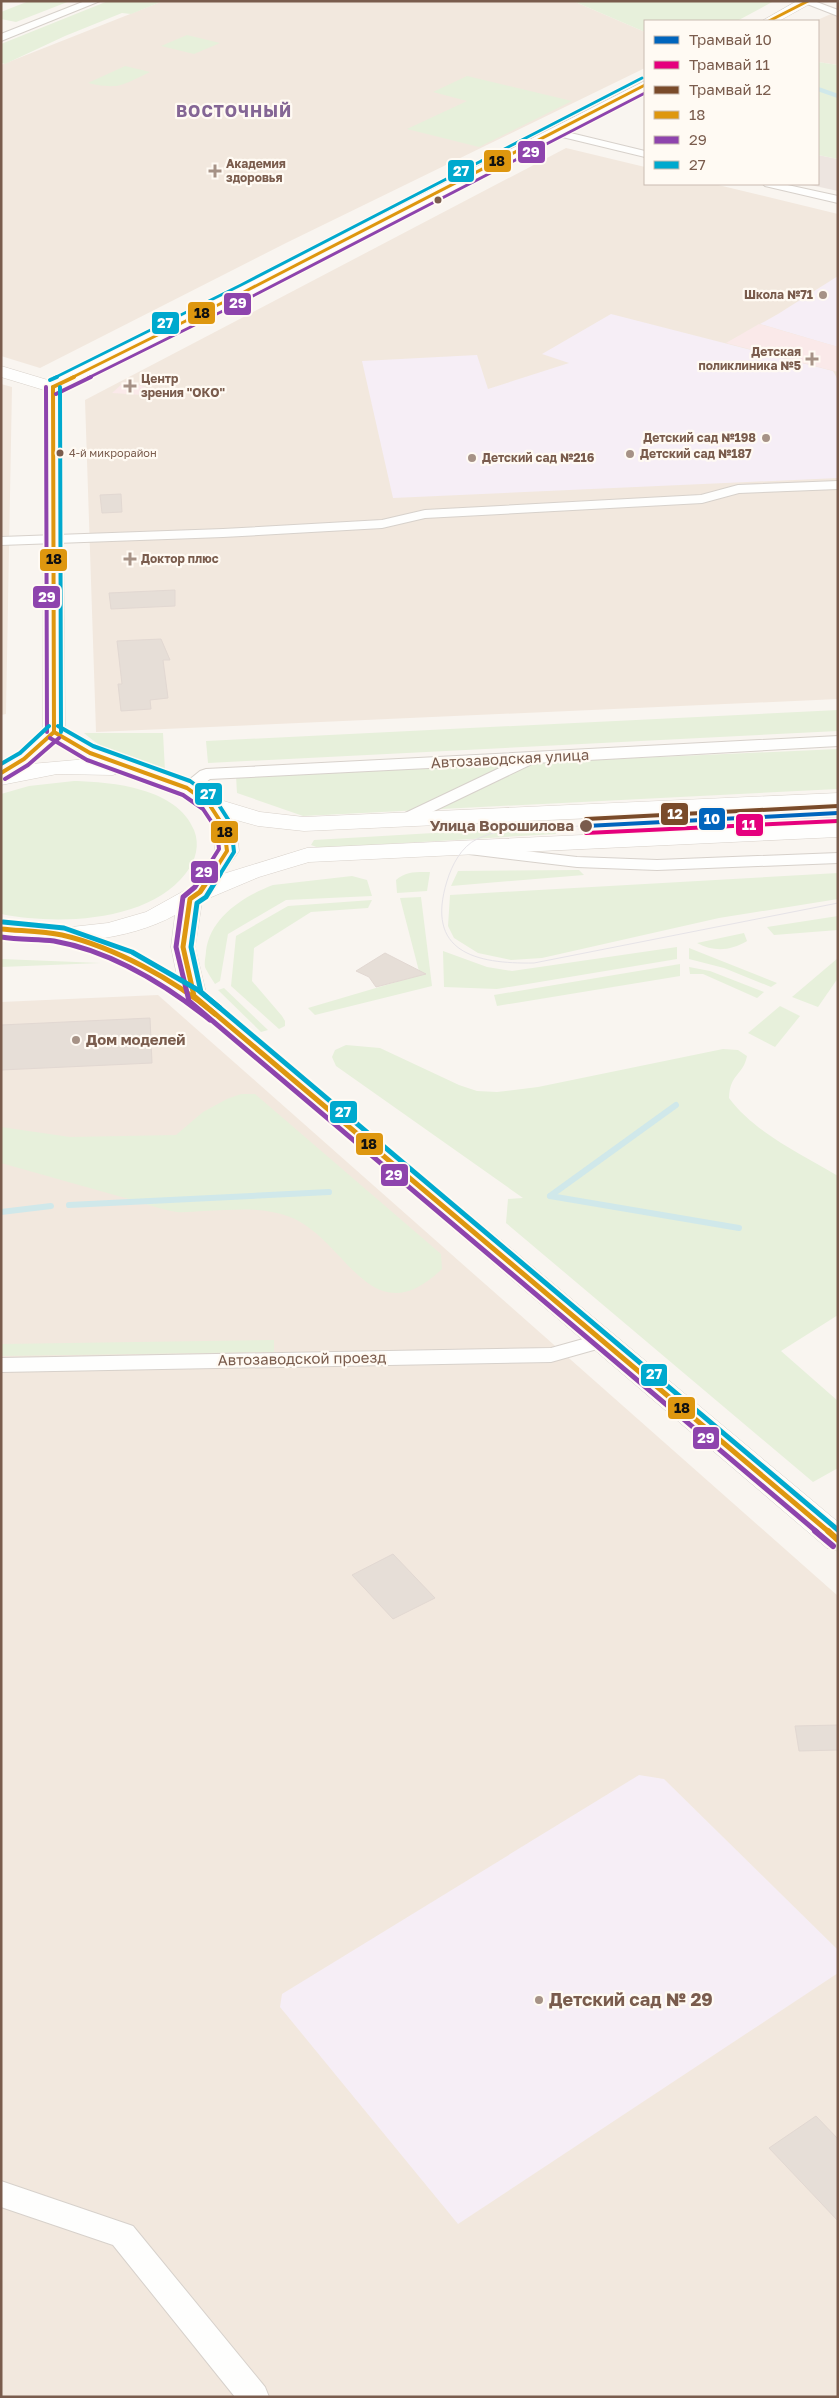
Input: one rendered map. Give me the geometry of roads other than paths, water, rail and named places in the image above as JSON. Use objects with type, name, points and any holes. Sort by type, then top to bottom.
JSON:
[{"type":"main road","points":[[771,20],[808,2]]},
{"type":"main road","points":[[1,371],[53,387],[644,86]]},
{"type":"main road","points":[[1,773],[24,759],[54,732],[53,387]]},
{"type":"main road","points":[[54,732],[90,753],[187,788],[209,804],[258,819],[304,824],[838,800]]},
{"type":"main road","points":[[1,778],[23,772],[62,767],[102,766],[140,772]]},
{"type":"main road","points":[[194,996],[183,947],[195,895],[227,851],[224,827],[209,804]]},
{"type":"main road","points":[[304,824],[307,855]]},
{"type":"main road","points":[[1,929],[15,932],[62,935],[110,930],[146,920],[195,895],[252,872],[307,855],[838,830]]},
{"type":"main road","points":[[62,935],[130,959],[194,996],[838,1540]]},
{"type":"street","points":[[1,38],[95,1]]},
{"type":"street","points":[[808,2],[838,12]]},
{"type":"street","points":[[554,132],[644,154]]},
{"type":"street","points":[[773,185],[838,200]]},
{"type":"street","points":[[1,541],[223,533],[373,524],[425,514],[702,499],[738,489],[838,485]]},
{"type":"street","name":"Автозаводская улица","points":[[187,788],[206,774],[534,758],[838,740]]},
{"type":"street","points":[[409,818],[534,758]]},
{"type":"street","points":[[455,848],[577,862],[656,866],[838,858]]},
{"type":"street","name":"Автозаводской проезд","points":[[1,1365],[551,1355],[601,1341]]},
{"type":"street","points":[[1,2194],[123,2235],[254,2397]]},
{"type":"waterway","points":[[819,89],[838,96]]},
{"type":"waterway","points":[[676,1105],[550,1196],[739,1228]]},
{"type":"waterway","points":[[69,1205],[329,1192]]},
{"type":"waterway","points":[[1,1212],[51,1206]]},
{"type":"tram line","name":"12","points":[[586,819],[838,806]]},
{"type":"tram line","name":"10","points":[[586,826],[838,813]]},
{"type":"tram line","points":[[578,829],[838,817]]},
{"type":"tram line","name":"11","points":[[586,833],[838,821]]},
{"type":"tram line","points":[[586,826],[517,829],[490,834],[471,842],[458,857],[447,881],[442,905],[443,924],[449,938],[460,949],[475,956],[492,961],[534,963],[838,903]]},
{"type":"place","name":"Академия здоровья","points":[[215,171]]},
{"type":"place","name":"Школа №71","points":[[823,295]]},
{"type":"place","name":"Детская поликлиника №5","points":[[812,359]]},
{"type":"place","name":"Центр зрения \"ОКО\"","points":[[130,386]]},
{"type":"place","name":"Детский сад №198","points":[[766,438]]},
{"type":"place","name":"4-й микрорайон","points":[[60,453]]},
{"type":"place","name":"Детский сад №187","points":[[630,454]]},
{"type":"place","name":"Детский сад №216","points":[[472,458]]},
{"type":"place","name":"Доктор плюс","points":[[130,559]]},
{"type":"place","name":"Улица Ворошилова","points":[[586,826]]},
{"type":"place","name":"Дом моделей","points":[[76,1040]]},
{"type":"place","name":"Детский сад № 29","points":[[539,2000]]},
{"type":"district","name":"ВОСТОЧНЫЙ","points":[[234,111]]}]
